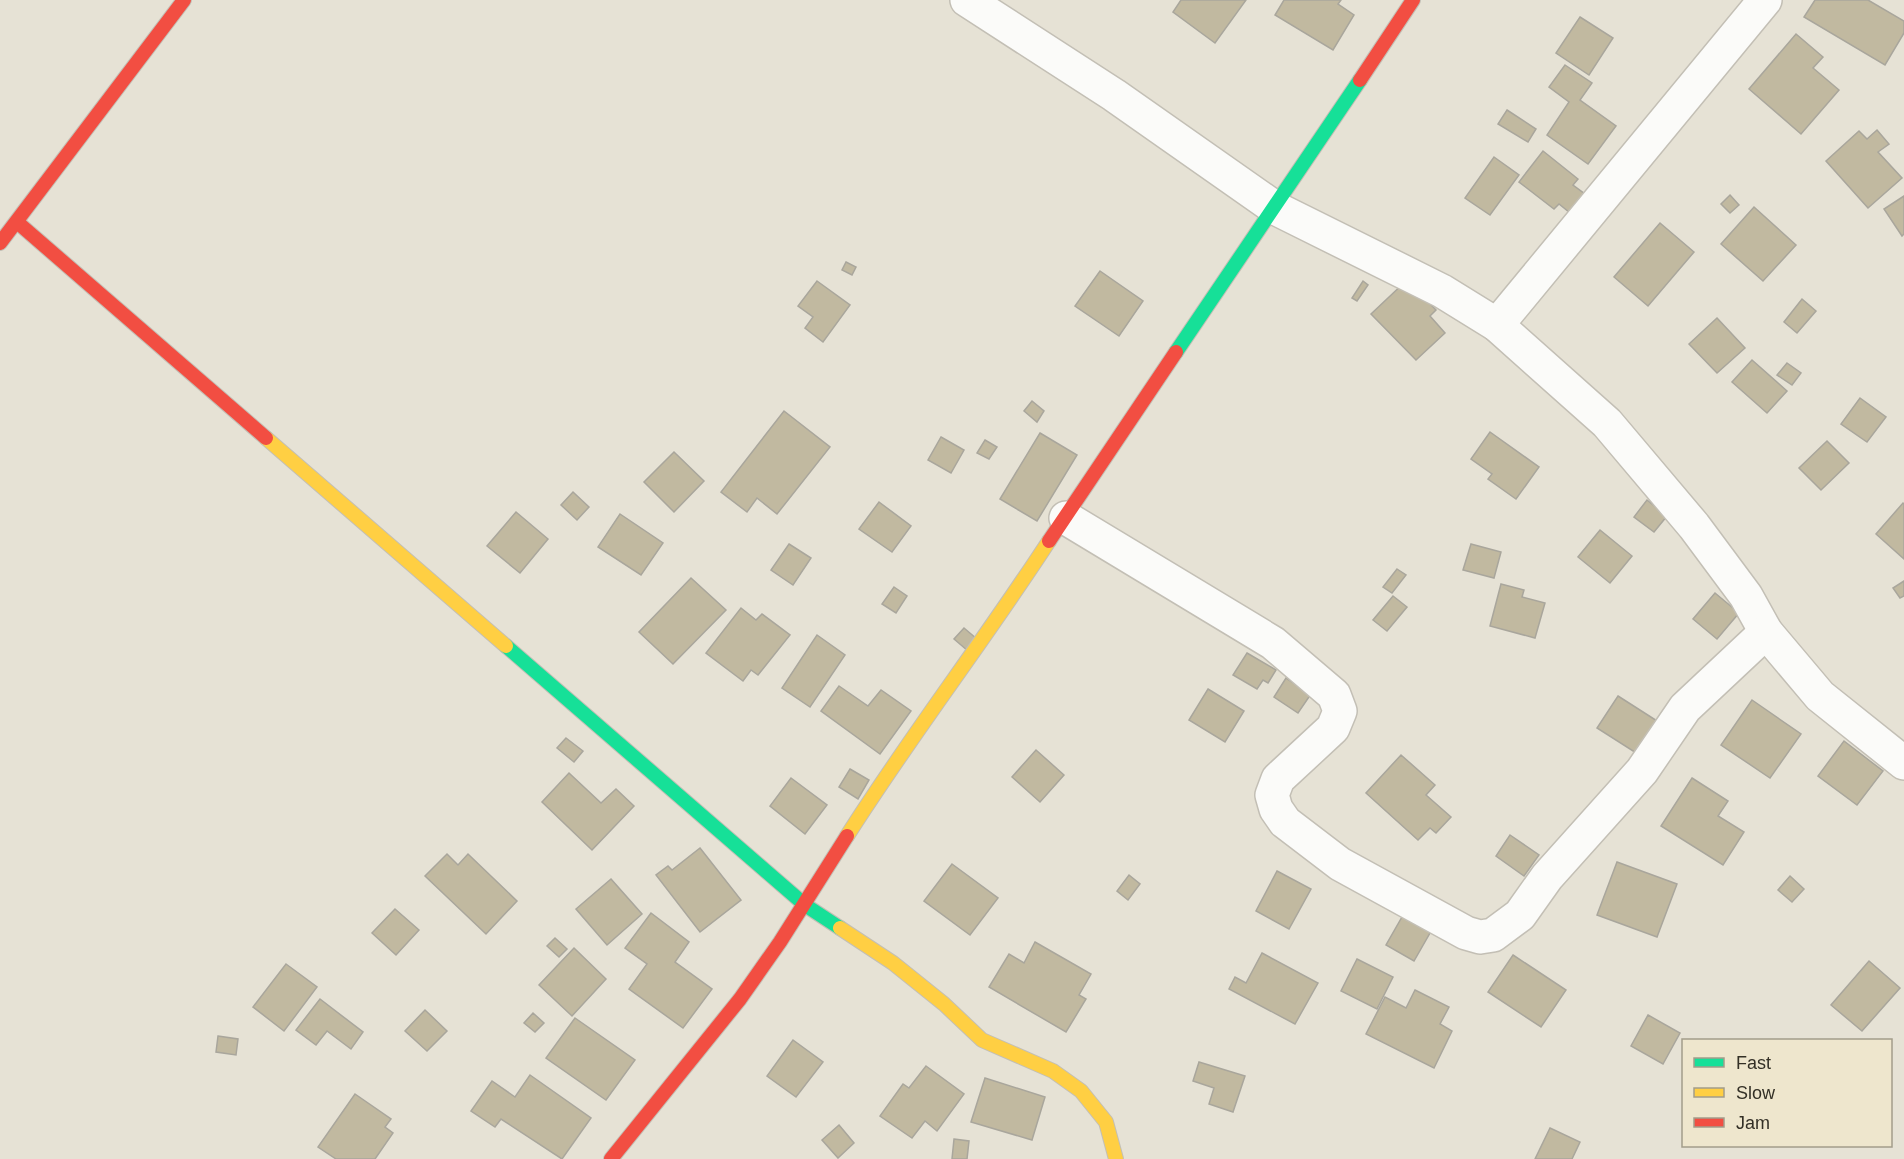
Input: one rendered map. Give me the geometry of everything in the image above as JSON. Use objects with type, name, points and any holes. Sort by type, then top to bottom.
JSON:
[{"type":"street","points":[[0,243],[184,0]]},
{"type":"street","points":[[967,0],[1114,95],[1275,208],[1442,291],[1497,325],[1607,423],[1694,526],[1746,596],[1766,632],[1820,696],[1904,763]]},
{"type":"street","points":[[611,1159],[740,999],[805,904],[888,771],[997,621],[1149,390],[1275,208],[1413,0]]},
{"type":"street","points":[[1497,325],[1765,0]]},
{"type":"street","points":[[16,222],[805,904],[893,963],[944,1004],[982,1040],[1053,1071],[1081,1091],[1106,1122],[1116,1159]]},
{"type":"street","points":[[1066,518],[1273,643],[1334,695],[1340,711],[1333,728],[1278,779],[1272,795],[1275,809],[1285,822],[1340,864],[1466,933],[1480,937],[1493,935],[1520,915],[1547,877],[1642,771],[1685,708],[1766,632]]},
{"type":"building","points":[[1181,0],[1246,0],[1215,43],[1173,12]]},
{"type":"building","points":[[1284,0],[1341,0],[1338,4],[1354,15],[1333,50],[1275,15]]},
{"type":"building","points":[[1815,0],[1868,0],[1904,21],[1904,33],[1885,65],[1804,17]]},
{"type":"building","points":[[1580,17],[1613,38],[1589,75],[1556,53]]},
{"type":"building","points":[[1796,34],[1823,57],[1813,68],[1839,90],[1801,134],[1749,89]]},
{"type":"building","points":[[1565,65],[1592,83],[1580,100],[1616,126],[1588,164],[1547,135],[1569,102],[1549,87]]},
{"type":"building","points":[[1507,110],[1536,129],[1528,142],[1498,124]]},
{"type":"building","points":[[1877,130],[1889,144],[1878,152],[1902,178],[1868,208],[1826,161],[1859,131],[1867,139]]},
{"type":"building","points":[[1543,151],[1578,179],[1573,185],[1589,197],[1575,217],[1559,204],[1554,209],[1519,182]]},
{"type":"building","points":[[1494,157],[1519,175],[1490,215],[1465,198]]},
{"type":"building","points":[[1730,195],[1739,205],[1730,213],[1721,204]]},
{"type":"building","points":[[1904,196],[1904,234],[1902,236],[1884,209]]},
{"type":"building","points":[[1754,207],[1796,245],[1763,281],[1721,244]]},
{"type":"building","points":[[1660,223],[1694,252],[1648,306],[1614,277]]},
{"type":"building","points":[[846,262],[856,267],[852,275],[842,270]]},
{"type":"building","points":[[1100,271],[1143,301],[1119,336],[1075,306]]},
{"type":"building","points":[[1407,280],[1436,310],[1430,316],[1445,333],[1416,360],[1371,314]]},
{"type":"building","points":[[817,281],[850,305],[823,342],[805,328],[813,317],[798,306]]},
{"type":"building","points":[[1363,281],[1368,285],[1357,301],[1352,298]]},
{"type":"building","points":[[1802,299],[1816,311],[1797,333],[1784,322]]},
{"type":"building","points":[[1717,318],[1745,348],[1717,373],[1689,344]]},
{"type":"building","points":[[1752,360],[1787,391],[1767,413],[1732,382]]},
{"type":"building","points":[[1787,363],[1801,373],[1792,385],[1777,375]]},
{"type":"building","points":[[1860,398],[1886,417],[1867,442],[1841,424]]},
{"type":"building","points":[[1032,401],[1044,411],[1037,422],[1024,411]]},
{"type":"building","points":[[784,411],[830,447],[777,514],[757,498],[747,512],[721,492]]},
{"type":"building","points":[[1490,432],[1539,467],[1516,499],[1488,479],[1492,474],[1471,459]]},
{"type":"building","points":[[1040,433],[1077,455],[1037,521],[1000,499]]},
{"type":"building","points":[[941,437],[964,450],[951,473],[928,460]]},
{"type":"building","points":[[985,440],[997,447],[989,459],[977,453]]},
{"type":"building","points":[[1827,441],[1849,463],[1821,490],[1799,468]]},
{"type":"building","points":[[674,452],[704,481],[674,512],[644,482]]},
{"type":"building","points":[[573,492],[589,507],[577,520],[561,505]]},
{"type":"building","points":[[1647,500],[1667,516],[1654,532],[1634,517]]},
{"type":"building","points":[[879,502],[911,526],[892,552],[859,529]]},
{"type":"building","points":[[1904,504],[1904,559],[1876,534]]},
{"type":"building","points":[[516,512],[548,539],[520,573],[487,546]]},
{"type":"building","points":[[620,514],[663,543],[641,575],[598,547]]},
{"type":"building","points":[[1600,530],[1632,556],[1610,583],[1578,557]]},
{"type":"building","points":[[789,544],[811,558],[793,585],[771,570]]},
{"type":"building","points":[[1471,544],[1501,552],[1494,578],[1463,570]]},
{"type":"building","points":[[1397,569],[1406,575],[1392,593],[1383,587]]},
{"type":"building","points":[[691,578],[726,610],[673,664],[639,632]]},
{"type":"building","points":[[1904,581],[1904,596],[1900,598],[1893,588]]},
{"type":"building","points":[[1501,584],[1524,590],[1522,597],[1545,603],[1535,638],[1490,626]]},
{"type":"building","points":[[894,587],[907,596],[896,613],[882,604]]},
{"type":"building","points":[[1715,593],[1739,613],[1717,639],[1693,619]]},
{"type":"building","points":[[1393,596],[1407,607],[1387,631],[1373,620]]},
{"type":"building","points":[[741,608],[756,620],[762,614],[790,635],[758,675],[751,670],[743,681],[706,653]]},
{"type":"building","points":[[964,628],[977,639],[968,651],[954,639]]},
{"type":"building","points":[[817,635],[845,655],[810,707],[782,688]]},
{"type":"building","points":[[1247,653],[1276,670],[1268,683],[1263,680],[1257,689],[1233,675]]},
{"type":"building","points":[[1286,678],[1311,694],[1298,713],[1274,697]]},
{"type":"building","points":[[839,686],[868,706],[881,690],[911,711],[880,754],[821,711]]},
{"type":"building","points":[[1208,689],[1244,711],[1225,742],[1189,720]]},
{"type":"building","points":[[1618,696],[1665,726],[1644,758],[1597,728]]},
{"type":"building","points":[[1752,700],[1801,734],[1770,778],[1721,745]]},
{"type":"building","points":[[566,738],[583,751],[574,762],[557,748]]},
{"type":"building","points":[[1844,741],[1883,771],[1857,805],[1818,776]]},
{"type":"building","points":[[1036,750],[1064,775],[1040,802],[1012,777]]},
{"type":"building","points":[[1401,755],[1435,785],[1426,795],[1451,817],[1436,833],[1430,828],[1418,840],[1366,793]]},
{"type":"building","points":[[850,769],[869,780],[858,799],[839,787]]},
{"type":"building","points":[[569,773],[601,803],[616,789],[634,806],[592,850],[542,802]]},
{"type":"building","points":[[791,778],[827,805],[805,834],[770,806]]},
{"type":"building","points":[[1692,778],[1728,801],[1718,816],[1744,832],[1723,865],[1661,826]]},
{"type":"building","points":[[1510,835],[1539,855],[1524,876],[1496,856]]},
{"type":"building","points":[[700,848],[741,900],[700,932],[656,875],[668,866],[672,870]]},
{"type":"building","points":[[447,854],[458,865],[468,854],[517,901],[486,934],[425,876]]},
{"type":"building","points":[[1617,862],[1677,884],[1657,937],[1597,915]]},
{"type":"building","points":[[952,864],[998,898],[970,935],[924,901]]},
{"type":"building","points":[[1277,871],[1311,889],[1289,929],[1256,911]]},
{"type":"building","points":[[1129,875],[1140,884],[1128,900],[1117,891]]},
{"type":"building","points":[[1790,876],[1804,889],[1792,902],[1778,890]]},
{"type":"building","points":[[611,879],[642,914],[607,945],[576,909]]},
{"type":"building","points":[[1410,903],[1438,919],[1414,961],[1386,945]]},
{"type":"building","points":[[395,909],[419,930],[396,955],[372,933]]},
{"type":"building","points":[[651,913],[689,942],[675,962],[712,989],[683,1028],[629,989],[647,964],[625,948]]},
{"type":"building","points":[[555,938],[567,949],[559,957],[547,946]]},
{"type":"building","points":[[1035,942],[1091,974],[1079,995],[1086,999],[1066,1032],[989,987],[1009,954],[1024,963]]},
{"type":"building","points":[[574,948],[606,979],[572,1016],[539,985]]},
{"type":"building","points":[[1262,953],[1318,983],[1295,1024],[1229,989],[1235,977],[1246,983]]},
{"type":"building","points":[[1513,955],[1566,990],[1541,1027],[1488,992]]},
{"type":"building","points":[[1357,959],[1393,977],[1377,1009],[1341,991]]},
{"type":"building","points":[[1869,961],[1900,988],[1862,1031],[1831,1005]]},
{"type":"building","points":[[286,964],[317,987],[284,1031],[253,1007]]},
{"type":"building","points":[[1415,990],[1449,1007],[1440,1024],[1452,1031],[1434,1068],[1366,1034],[1385,997],[1406,1008]]},
{"type":"building","points":[[320,999],[363,1032],[351,1049],[327,1031],[316,1045],[296,1030]]},
{"type":"building","points":[[425,1010],[447,1031],[427,1051],[405,1031]]},
{"type":"building","points":[[533,1013],[544,1023],[535,1032],[524,1023]]},
{"type":"building","points":[[1648,1015],[1680,1033],[1663,1064],[1631,1046]]},
{"type":"building","points":[[575,1018],[635,1060],[606,1100],[546,1058]]},
{"type":"building","points":[[218,1036],[238,1039],[236,1055],[216,1052]]},
{"type":"building","points":[[793,1040],[823,1062],[796,1097],[767,1076]]},
{"type":"building","points":[[1199,1062],[1245,1076],[1233,1112],[1209,1104],[1214,1088],[1193,1081]]},
{"type":"building","points":[[926,1066],[964,1094],[937,1131],[925,1121],[912,1138],[880,1116],[903,1084],[909,1088]]},
{"type":"building","points":[[530,1075],[591,1118],[562,1159],[501,1119],[495,1127],[471,1111],[492,1081],[515,1097]]},
{"type":"building","points":[[985,1078],[1045,1097],[1032,1140],[971,1122]]},
{"type":"building","points":[[355,1094],[391,1119],[385,1127],[393,1133],[375,1159],[336,1159],[318,1147]]},
{"type":"building","points":[[839,1125],[854,1143],[838,1158],[822,1140]]},
{"type":"building","points":[[1550,1128],[1580,1142],[1572,1159],[1535,1159]]},
{"type":"building","points":[[954,1139],[969,1141],[967,1159],[952,1159]]},
{"type":"traffic: fast","points":[[1176,352],[1360,80]]},
{"type":"traffic: fast","points":[[506,646],[805,905],[840,928]]},
{"type":"traffic: slow","points":[[266,438],[506,646]]},
{"type":"traffic: slow","points":[[847,836],[896,761],[1049,541]]},
{"type":"traffic: slow","points":[[840,928],[893,963],[944,1004],[982,1040],[1053,1071],[1081,1091],[1106,1122],[1116,1159]]},
{"type":"traffic: jam","points":[[0,243],[184,0]]},
{"type":"traffic: jam","points":[[1360,80],[1413,0]]},
{"type":"traffic: jam","points":[[17,222],[266,438]]},
{"type":"traffic: jam","points":[[1049,541],[1176,352]]},
{"type":"traffic: jam","points":[[611,1159],[740,999],[780,942],[847,836]]}]
